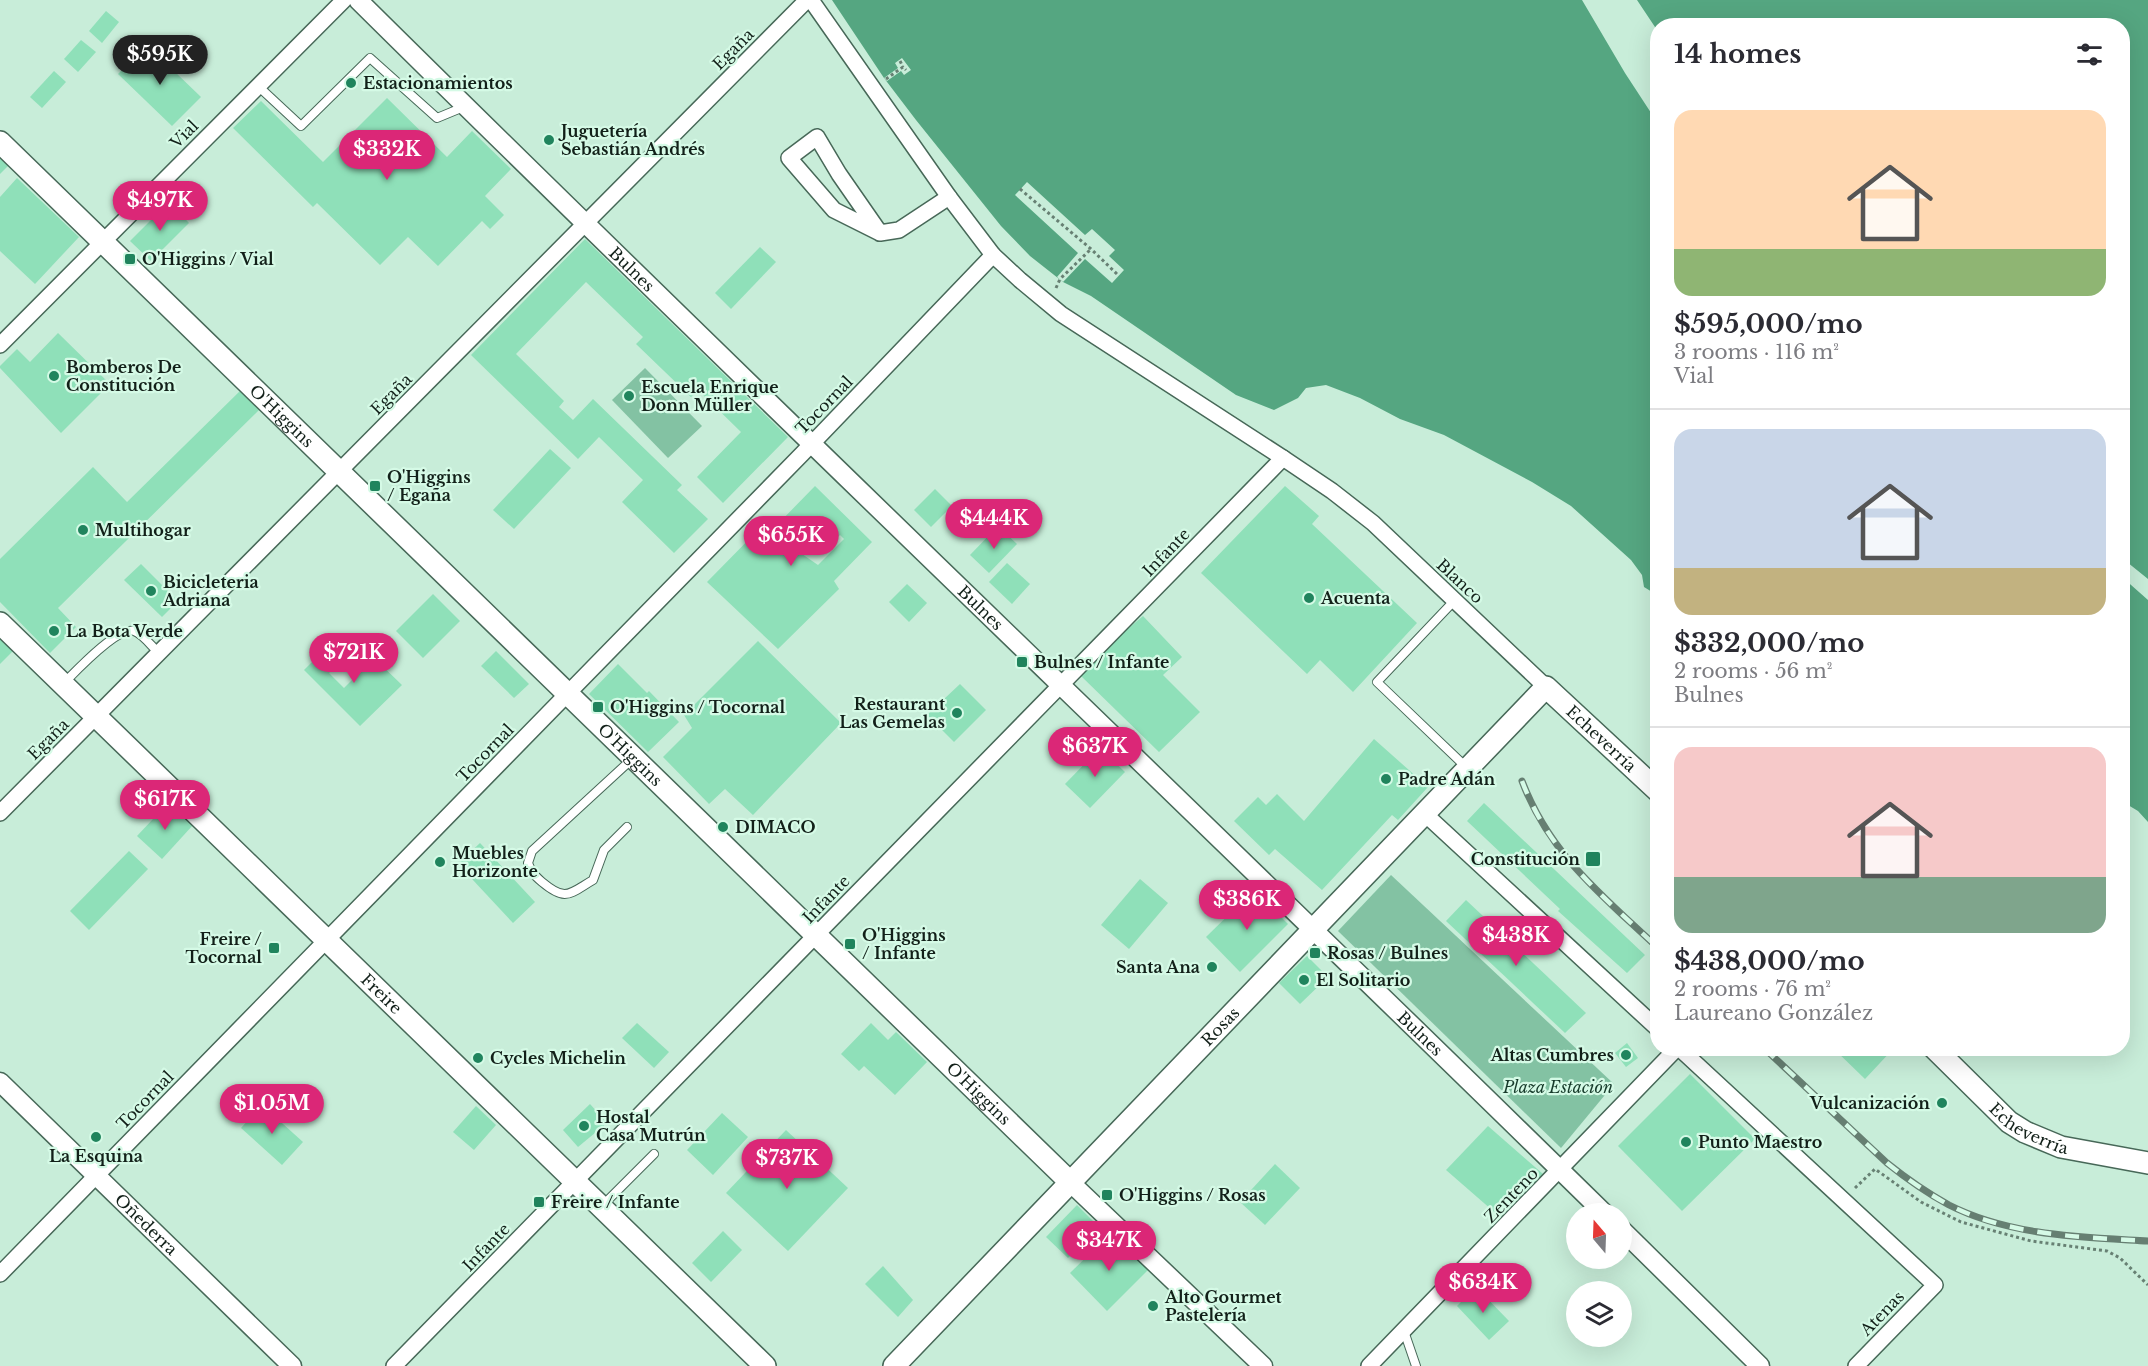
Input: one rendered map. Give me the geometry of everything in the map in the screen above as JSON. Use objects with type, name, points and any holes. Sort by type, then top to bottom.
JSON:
[{"type":"main road","name":"O'Higgins","points":[[0,142],[1071,1183]]},
{"type":"main road","name":"Freire","points":[[0,623],[765,1366]]},
{"type":"main road","name":"Rosas","points":[[894,1366],[1546,687]]},
{"type":"main road","name":"Echeverría","points":[[1546,687],[1650,784]]},
{"type":"main road","name":"Echeverría","points":[[1943,1056],[2009,1122],[2025,1132],[2061,1147],[2148,1163]]},
{"type":"street","name":"Vial","points":[[0,345],[344,0]]},
{"type":"street","name":"Bulnes","points":[[358,0],[1594,1203]]},
{"type":"street","name":"Blanco","points":[[809,0],[948,197],[993,255],[1061,314],[1283,458],[1373,523],[1546,687]]},
{"type":"street","name":"Egaña","points":[[0,813],[809,0]]},
{"type":"street","points":[[880,233],[839,174],[817,137],[789,158],[834,210],[880,233],[900,230],[948,197]]},
{"type":"street","name":"Tocornal","points":[[0,1274],[812,444],[993,255]]},
{"type":"street","name":"Infante","points":[[394,1366],[1283,458]]},
{"type":"street","points":[[1425,814],[1650,1022]]},
{"type":"street","name":"Zenteno","points":[[1369,1366],[1670,1056]]},
{"type":"street","points":[[1687,1056],[1843,1200]]},
{"type":"street","name":"Oñederra","points":[[0,1082],[292,1366]]},
{"type":"street","name":"O'Higgins","points":[[1071,1183],[1263,1366]]},
{"type":"street","name":"Atenas","points":[[1843,1200],[1935,1285],[1856,1366]]},
{"type":"street","points":[[1632,1240],[1760,1366]]},
{"type":"lane","points":[[258,86],[301,126],[370,57],[437,118],[466,106]]},
{"type":"lane","points":[[1455,601],[1377,682],[1468,769]]},
{"type":"lane","points":[[63,684],[115,636],[126,631],[135,631],[159,653]]},
{"type":"lane","points":[[627,827],[604,850],[593,880],[570,893],[563,895],[555,893],[531,872],[528,863],[532,851],[633,758]]},
{"type":"lane","points":[[601,1207],[654,1154]]},
{"type":"lane","points":[[1404,1331],[1416,1366]]},
{"type":"path","points":[[872,88],[904,69],[900,61]]},
{"type":"path","points":[[1020,189],[1119,276]]},
{"type":"path","points":[[1047,302],[1060,279],[1091,249]]},
{"type":"path","points":[[1843,1200],[1875,1169],[1921,1202],[1961,1222],[2031,1241],[2107,1251],[2120,1258],[2148,1285]]},
{"type":"green space","points":[[645,368],[702,426],[668,458],[612,400]]},
{"type":"green space","name":"Plaza Estación","points":[[1391,875],[1614,1084],[1561,1148],[1338,931]]},
{"type":"shaded area","points":[[832,0],[1582,0],[1650,111],[1650,591],[1644,587],[1642,575],[1631,560],[1571,506],[1532,482],[1444,435],[1400,419],[1360,398],[1326,385],[1306,388],[1298,398],[1274,410],[1236,395],[1091,296],[1063,282],[1030,256],[1001,226],[884,78]]},
{"type":"shaded area","points":[[1637,0],[2148,0],[2148,579],[2130,564],[2130,18],[1650,20]]},
{"type":"shaded area","points":[[2130,584],[2148,600],[2148,822],[2130,806]]},
{"type":"pier","points":[[902,58],[911,70],[904,75],[901,71],[887,81],[884,78],[898,68],[895,63]]},
{"type":"pier","points":[[1027,182],[1085,235],[1092,229],[1115,250],[1109,256],[1124,270],[1112,283],[1085,259],[1063,282],[1057,277],[1078,253],[1015,195]]},
{"type":"building","points":[[106,11],[119,22],[102,43],[89,31]]},
{"type":"building","points":[[81,40],[96,52],[78,72],[64,59]]},
{"type":"building","points":[[147,45],[201,97],[172,126],[118,74]]},
{"type":"building","points":[[54,71],[66,82],[42,108],[30,97]]},
{"type":"building","points":[[387,98],[447,157],[472,131],[511,169],[485,196],[504,215],[490,229],[482,221],[438,266],[408,237],[380,265],[317,203],[313,207],[233,128],[261,101],[323,162]]},
{"type":"building","points":[[0,157],[9,165],[0,174]]},
{"type":"building","points":[[17,178],[79,237],[35,284],[0,251],[0,197]]},
{"type":"building","points":[[169,202],[189,223],[151,261],[130,241]]},
{"type":"building","points":[[585,239],[788,437],[723,503],[697,477],[741,432],[698,390],[691,397],[636,344],[643,337],[586,282],[516,354],[564,401],[559,407],[573,420],[593,399],[682,485],[677,490],[708,519],[674,553],[622,502],[643,480],[599,437],[578,459],[471,355]]},
{"type":"building","points":[[760,247],[776,262],[731,309],[715,293]]},
{"type":"building","name":"Bomberos De Constitución","points":[[58,333],[110,384],[61,433],[0,368],[17,349],[30,362]]},
{"type":"building","name":"Multihogar","points":[[241,390],[260,409],[58,608],[76,627],[50,653],[0,602],[0,559],[93,467],[127,502]]},
{"type":"building","points":[[550,449],[571,468],[514,529],[493,510]]},
{"type":"building","points":[[815,486],[872,542],[834,581],[839,589],[778,649],[707,582],[767,521],[774,528]],"holes":[[[799,533],[821,554],[840,535],[844,539],[818,565],[802,554],[805,552],[792,539]]]},
{"type":"building","name":"Acuenta","points":[[1285,486],[1319,516],[1312,524],[1417,623],[1353,692],[1320,660],[1307,674],[1201,573]]},
{"type":"building","points":[[935,489],[952,506],[931,527],[914,510]]},
{"type":"building","points":[[998,526],[1017,544],[989,573],[970,555]]},
{"type":"building","points":[[1007,563],[1030,584],[1012,604],[989,582]]},
{"type":"building","name":"Bicicleteria Adriana","points":[[141,564],[178,601],[162,617],[124,580]]},
{"type":"building","points":[[907,584],[927,603],[909,622],[889,602]]},
{"type":"building","points":[[433,594],[460,621],[423,658],[396,631]]},
{"type":"building","points":[[1143,616],[1182,657],[1163,675],[1200,712],[1159,752],[1081,676]]},
{"type":"building","points":[[0,635],[15,649],[0,664]]},
{"type":"building","points":[[334,640],[348,655],[329,673],[344,688],[374,658],[402,685],[360,726],[304,670]]},
{"type":"building","points":[[758,641],[841,723],[753,815],[725,789],[709,804],[663,757],[692,728],[684,715]]},
{"type":"building","points":[[496,651],[529,684],[514,698],[481,666]]},
{"type":"building","points":[[618,664],[679,722],[648,752],[589,694]]},
{"type":"building","name":"Restaurant Las Gemelas","points":[[960,684],[986,710],[954,742],[927,715]]},
{"type":"building","points":[[1374,739],[1428,787],[1398,820],[1392,815],[1322,890],[1275,849],[1269,855],[1234,821],[1258,797],[1266,805],[1277,794],[1304,821]]},
{"type":"building","points":[[1100,748],[1125,772],[1090,808],[1065,784]]},
{"type":"building","points":[[169,802],[193,825],[162,859],[137,836]]},
{"type":"building","points":[[1484,803],[1645,955],[1627,973],[1558,911],[1560,909],[1467,821]]},
{"type":"building","points":[[480,843],[535,902],[513,923],[458,864]]},
{"type":"building","points":[[129,851],[148,869],[89,930],[70,911]]},
{"type":"building","points":[[1140,879],[1168,903],[1129,949],[1101,925]]},
{"type":"building","points":[[1254,890],[1288,924],[1240,972],[1206,937]]},
{"type":"building","points":[[1466,900],[1586,1013],[1565,1033],[1446,921]]},
{"type":"building","name":"El Solitario","points":[[1307,956],[1328,977],[1300,1004],[1279,983]]},
{"type":"building","points":[[637,1023],[669,1052],[654,1068],[622,1038]]},
{"type":"building","points":[[871,1023],[888,1040],[896,1032],[927,1062],[895,1095],[864,1066],[859,1071],[841,1054]]},
{"type":"building","name":"Altas Cumbres","points":[[1627,1043],[1638,1058],[1626,1067],[1615,1053]]},
{"type":"building","points":[[1841,1056],[1887,1056],[1865,1079]]},
{"type":"building","name":"Punto Maestro","points":[[1690,1074],[1755,1139],[1682,1211],[1618,1146]]},
{"type":"building","name":"Hostal Casa Mutrún","points":[[590,1104],[607,1123],[578,1147],[563,1130]]},
{"type":"building","points":[[262,1105],[303,1142],[282,1165],[241,1128]]},
{"type":"building","points":[[476,1106],[496,1125],[474,1150],[453,1132]]},
{"type":"building","points":[[722,1113],[748,1137],[713,1175],[687,1150]]},
{"type":"building","points":[[1488,1126],[1543,1174],[1500,1217],[1446,1170]]},
{"type":"building","points":[[786,1130],[848,1188],[788,1251],[726,1193]]},
{"type":"building","points":[[1275,1164],[1300,1188],[1265,1225],[1240,1202]]},
{"type":"building","points":[[1077,1205],[1099,1227],[1068,1258],[1046,1237]]},
{"type":"building","points":[[723,1231],[742,1250],[711,1282],[692,1263]]},
{"type":"building","points":[[1111,1233],[1148,1270],[1107,1311],[1070,1273]]},
{"type":"building","points":[[883,1266],[913,1300],[898,1317],[865,1284]]},
{"type":"building","points":[[1476,1287],[1509,1321],[1489,1340],[1457,1306]]},
{"type":"railway","points":[[1522,781],[1547,831],[1563,852],[1598,891],[1650,940]]},
{"type":"railway","points":[[1773,1056],[1887,1163],[1917,1186],[1949,1205],[1972,1215],[2021,1229],[2072,1236],[2148,1241]]},
{"type":"place","name":"Estacionamientos","points":[[351,83]]},
{"type":"place","name":"Juguetería Sebastián Andrés","points":[[549,140]]},
{"type":"place","name":"O'Higgins / Vial","points":[[130,259]]},
{"type":"place","name":"Bomberos De Constitución","points":[[54,376]]},
{"type":"place","name":"Escuela Enrique Donn Müller","points":[[629,396]]},
{"type":"place","name":"O'Higgins / Egaña","points":[[375,486]]},
{"type":"place","name":"Multihogar","points":[[83,530]]},
{"type":"place","name":"Bicicleteria Adriana","points":[[151,591]]},
{"type":"place","name":"Acuenta","points":[[1309,598]]},
{"type":"place","name":"La Bota Verde","points":[[54,631]]},
{"type":"place","name":"Bulnes / Infante","points":[[1022,662]]},
{"type":"place","name":"O'Higgins / Tocornal","points":[[598,707]]},
{"type":"place","name":"Restaurant Las Gemelas","points":[[957,713]]},
{"type":"place","name":"Padre Adán","points":[[1386,779]]},
{"type":"place","name":"DIMACO","points":[[723,827]]},
{"type":"place","name":"Constitución","points":[[1593,859]]},
{"type":"place","name":"Muebles Horizonte","points":[[440,862]]},
{"type":"place","name":"O'Higgins / Infante","points":[[850,944]]},
{"type":"place","name":"Freire / Tocornal","points":[[274,948]]},
{"type":"place","name":"Rosas / Bulnes","points":[[1315,953]]},
{"type":"place","name":"Santa Ana","points":[[1212,967]]},
{"type":"place","name":"El Solitario","points":[[1304,980]]},
{"type":"place","name":"Altas Cumbres","points":[[1626,1055]]},
{"type":"place","name":"Cycles Michelin","points":[[478,1058]]},
{"type":"place","name":"Vulcanización","points":[[1942,1103]]},
{"type":"place","name":"Hostal Casa Mutrún","points":[[584,1126]]},
{"type":"place","name":"La Esquina","points":[[96,1137]]},
{"type":"place","name":"Punto Maestro","points":[[1686,1142]]},
{"type":"place","name":"O'Higgins / Rosas","points":[[1107,1195]]},
{"type":"place","name":"Freire / Infante","points":[[539,1202]]},
{"type":"place","name":"Alto Gourmet Pastelería","points":[[1153,1306]]}]
